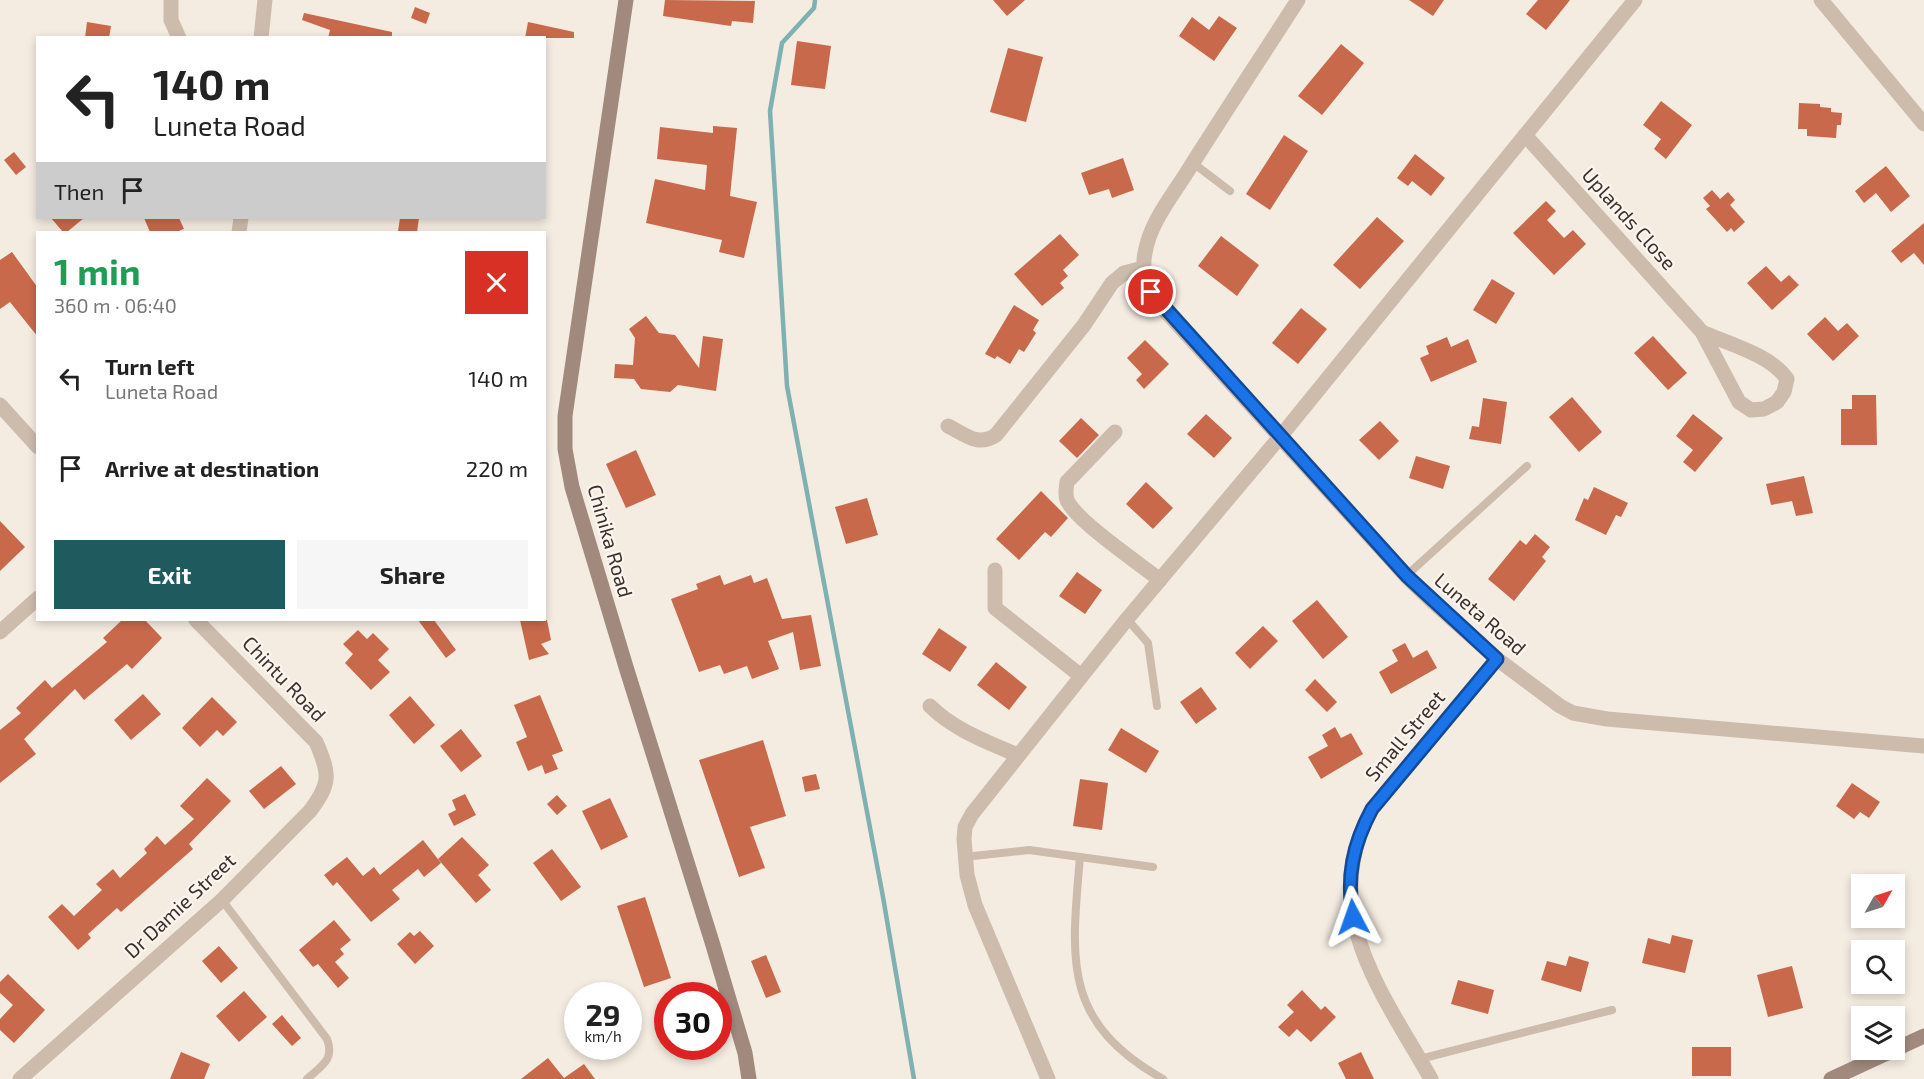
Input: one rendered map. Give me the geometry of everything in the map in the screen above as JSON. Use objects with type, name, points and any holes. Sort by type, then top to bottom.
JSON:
[{"type":"main road","name":"Chinika Road","points":[[626,0],[565,416],[565,449],[572,487],[712,942],[745,1053],[749,1079]]},
{"type":"main road","points":[[1831,1079],[1924,1036]]},
{"type":"street","points":[[171,0],[171,20],[178,36]]},
{"type":"street","points":[[261,36],[265,0]]},
{"type":"street","points":[[948,426],[975,440],[989,439],[996,435],[1084,325],[1112,283],[1124,273],[1143,268],[1149,236],[1298,0]]},
{"type":"street","points":[[1048,1079],[975,905],[964,857],[965,827],[972,814],[1127,619],[1280,437],[1635,0]]},
{"type":"street","points":[[1821,0],[1922,117]]},
{"type":"street","name":"Uplands Close","points":[[1525,135],[1702,332],[1739,402],[1751,410],[1764,409],[1777,402],[1785,392],[1787,380],[1780,369],[1770,362],[1702,332]]},
{"type":"street","name":"Luneta Road","points":[[1143,268],[1145,281],[1159,304],[1407,576],[1497,659],[1560,706],[1573,713],[1590,716],[1924,746]]},
{"type":"street","points":[[0,405],[36,445]]},
{"type":"street","points":[[1115,432],[1067,482],[1066,498],[1071,507],[1087,523],[1160,580]]},
{"type":"street","points":[[995,570],[995,608],[1081,676]]},
{"type":"street","points":[[0,632],[36,600]]},
{"type":"street","name":"Chintu Road","points":[[197,621],[316,742]]},
{"type":"street","name":"Small Street","points":[[1431,1079],[1371,971],[1355,930],[1351,904],[1353,854],[1360,831],[1372,809],[1497,659]]},
{"type":"street","points":[[930,706],[938,714],[970,734],[1017,755]]},
{"type":"street","name":"Dr Damie Street","points":[[20,1079],[222,900],[310,811],[322,795],[327,779],[324,761],[316,742]]},
{"type":"lane","points":[[1193,163],[1230,191]]},
{"type":"lane","points":[[1407,576],[1527,466]]},
{"type":"lane","points":[[1127,619],[1148,643],[1157,706]]},
{"type":"lane","points":[[964,857],[1021,849],[1153,867]]},
{"type":"lane","points":[[1080,857],[1073,928],[1080,983],[1086,1001],[1092,1016],[1112,1042],[1138,1065],[1163,1079]]},
{"type":"lane","points":[[222,900],[327,1039],[331,1049],[327,1060],[306,1079]]},
{"type":"lane","points":[[1420,1059],[1612,1010]]},
{"type":"building","points":[[665,0],[755,1],[753,23],[732,21],[731,26],[663,16]]},
{"type":"building","points":[[993,0],[1025,0],[1007,16]]},
{"type":"building","points":[[1409,0],[1444,0],[1433,16]]},
{"type":"building","points":[[1538,0],[1570,0],[1546,30],[1526,14]]},
{"type":"building","points":[[415,7],[430,13],[426,24],[411,18]]},
{"type":"building","points":[[304,13],[392,32],[392,36],[328,36],[330,30],[302,20]]},
{"type":"building","points":[[1219,16],[1237,28],[1214,61],[1179,36],[1192,17],[1209,30]]},
{"type":"building","points":[[87,22],[111,26],[109,36],[85,36]]},
{"type":"building","points":[[528,22],[574,32],[574,38],[525,36]]},
{"type":"building","points":[[797,41],[831,46],[825,89],[791,85]]},
{"type":"building","points":[[1341,44],[1364,63],[1322,115],[1298,96]]},
{"type":"building","points":[[1008,48],[1043,57],[1026,122],[990,112]]},
{"type":"building","points":[[1661,101],[1692,125],[1666,159],[1654,149],[1661,139],[1643,125]]},
{"type":"building","points":[[1799,103],[1820,104],[1820,107],[1831,108],[1831,112],[1842,113],[1841,125],[1837,125],[1836,138],[1807,136],[1807,129],[1798,129]]},
{"type":"building","points":[[713,126],[737,128],[730,196],[757,202],[744,258],[719,252],[722,240],[646,223],[655,179],[705,190],[707,165],[657,159],[660,127],[713,133]]},
{"type":"building","points":[[1284,135],[1308,151],[1270,210],[1246,194]]},
{"type":"building","points":[[14,152],[26,167],[16,175],[4,160]]},
{"type":"building","points":[[1415,154],[1445,178],[1431,196],[1412,181],[1408,186],[1397,178]]},
{"type":"building","points":[[1123,158],[1134,190],[1112,198],[1109,189],[1089,195],[1081,173]]},
{"type":"building","points":[[1886,166],[1910,196],[1891,212],[1876,193],[1864,203],[1855,191]]},
{"type":"building","points":[[1712,190],[1720,199],[1728,192],[1735,200],[1730,205],[1745,222],[1734,232],[1731,228],[1727,232],[1706,209],[1710,206],[1703,198]]},
{"type":"building","points":[[1546,201],[1556,211],[1547,220],[1564,238],[1573,230],[1586,244],[1554,275],[1513,233]]},
{"type":"building","points":[[1377,217],[1404,241],[1360,289],[1333,265]]},
{"type":"building","points":[[52,219],[83,219],[68,231],[62,231]]},
{"type":"building","points":[[144,219],[179,219],[184,229],[179,231],[150,231]]},
{"type":"building","points":[[400,219],[419,219],[417,231],[398,231]]},
{"type":"building","points":[[1924,223],[1924,265],[1914,253],[1901,263],[1891,251]]},
{"type":"building","points":[[1060,234],[1079,255],[1063,270],[1068,276],[1060,283],[1064,288],[1042,306],[1014,274]]},
{"type":"building","points":[[1221,236],[1259,265],[1237,296],[1198,266]]},
{"type":"building","points":[[12,252],[36,285],[36,334],[10,302],[0,309],[0,260]]},
{"type":"building","points":[[1766,266],[1781,282],[1789,275],[1799,285],[1772,310],[1747,283]]},
{"type":"building","points":[[1492,279],[1515,293],[1496,324],[1473,310]]},
{"type":"building","points":[[1014,305],[1039,320],[1033,330],[1036,333],[1024,352],[1019,349],[1010,364],[997,356],[995,359],[985,354]]},
{"type":"building","points":[[1301,308],[1327,329],[1298,364],[1272,343]]},
{"type":"building","points":[[646,316],[659,333],[675,335],[699,368],[703,336],[723,339],[716,391],[678,385],[670,392],[641,389],[634,379],[614,378],[615,364],[633,365],[635,338],[629,329]]},
{"type":"building","points":[[1825,317],[1838,331],[1847,323],[1859,336],[1833,361],[1807,334]]},
{"type":"building","points":[[1653,336],[1687,373],[1668,390],[1634,353]]},
{"type":"building","points":[[1447,337],[1451,347],[1468,339],[1477,362],[1431,382],[1420,358],[1429,354],[1426,346]]},
{"type":"building","points":[[1145,340],[1169,364],[1144,389],[1136,380],[1142,374],[1127,358]]},
{"type":"building","points":[[1852,395],[1876,395],[1877,445],[1841,445],[1841,409],[1852,409]]},
{"type":"building","points":[[1572,397],[1602,432],[1579,452],[1549,417]]},
{"type":"building","points":[[1483,398],[1507,402],[1501,444],[1469,439],[1472,426],[1479,427]]},
{"type":"building","points":[[1206,414],[1232,438],[1214,458],[1187,434]]},
{"type":"building","points":[[1693,414],[1723,438],[1695,472],[1683,462],[1693,450],[1676,436]]},
{"type":"building","points":[[1081,418],[1099,435],[1077,458],[1059,441]]},
{"type":"building","points":[[1380,421],[1399,441],[1379,460],[1359,440]]},
{"type":"building","points":[[636,450],[656,495],[626,508],[606,464]]},
{"type":"building","points":[[1416,456],[1450,466],[1443,489],[1409,478]]},
{"type":"building","points":[[1804,476],[1813,513],[1796,516],[1792,501],[1771,505],[1766,484]]},
{"type":"building","points":[[1146,482],[1173,508],[1153,529],[1126,504]]},
{"type":"building","points":[[1594,487],[1628,503],[1621,517],[1616,515],[1606,535],[1575,520],[1584,498],[1588,500]]},
{"type":"building","points":[[1041,491],[1068,518],[1051,537],[1045,532],[1019,560],[996,539]]},
{"type":"building","points":[[867,498],[878,535],[846,544],[835,507]]},
{"type":"building","points":[[0,521],[25,547],[0,571]]},
{"type":"building","points":[[1535,534],[1550,547],[1542,557],[1546,561],[1514,601],[1488,579],[1520,540],[1526,545]]},
{"type":"building","points":[[1077,572],[1102,590],[1085,614],[1059,596]]},
{"type":"building","points":[[720,575],[724,585],[751,575],[754,583],[767,578],[782,619],[811,615],[821,666],[800,670],[793,632],[768,641],[779,669],[752,679],[747,666],[724,674],[720,665],[699,672],[671,599],[698,589],[696,584]]},
{"type":"building","points":[[1317,600],[1348,637],[1323,659],[1292,621]]},
{"type":"building","points":[[547,620],[551,640],[541,644],[549,654],[529,660],[520,621]]},
{"type":"building","points":[[121,621],[146,621],[162,638],[132,669],[127,664],[84,700],[75,689],[24,739],[36,754],[0,783],[0,730],[21,713],[16,708],[45,680],[52,688],[107,642],[103,638]]},
{"type":"building","points":[[419,621],[435,621],[456,650],[446,658]]},
{"type":"building","points":[[1263,626],[1278,641],[1250,669],[1235,653]]},
{"type":"building","points":[[939,628],[967,647],[950,672],[922,654]]},
{"type":"building","points":[[358,630],[367,639],[373,633],[389,649],[378,660],[390,672],[371,690],[345,663],[353,654],[343,644]]},
{"type":"building","points":[[1405,643],[1413,658],[1427,650],[1437,668],[1391,694],[1379,672],[1398,661],[1392,650]]},
{"type":"building","points":[[996,662],[1027,687],[1009,710],[977,685]]},
{"type":"building","points":[[1315,679],[1337,702],[1327,712],[1305,690]]},
{"type":"building","points":[[1201,687],[1217,709],[1196,724],[1180,702]]},
{"type":"building","points":[[143,694],[161,714],[131,740],[114,720]]},
{"type":"building","points":[[540,695],[563,751],[552,755],[558,769],[545,774],[542,765],[528,771],[516,742],[527,737],[514,705]]},
{"type":"building","points":[[410,696],[435,725],[414,744],[389,715]]},
{"type":"building","points":[[212,697],[237,722],[223,736],[217,730],[200,747],[182,728]]},
{"type":"building","points":[[1335,727],[1341,738],[1351,733],[1363,754],[1321,779],[1308,757],[1328,746],[1322,735]]},
{"type":"building","points":[[1121,728],[1159,751],[1146,773],[1108,750]]},
{"type":"building","points":[[461,729],[482,756],[461,772],[440,746]]},
{"type":"building","points":[[763,740],[786,816],[750,827],[765,868],[739,877],[699,760]]},
{"type":"building","points":[[281,766],[296,784],[264,809],[249,791]]},
{"type":"building","points":[[816,774],[820,789],[805,792],[802,777]]},
{"type":"building","points":[[207,778],[231,801],[189,844],[193,849],[121,912],[117,908],[88,934],[91,938],[78,950],[48,917],[62,904],[74,916],[102,890],[96,884],[113,869],[120,878],[147,853],[144,849],[157,836],[165,845],[194,819],[180,806]]},
{"type":"building","points":[[1080,779],[1108,783],[1102,830],[1073,826]]},
{"type":"building","points":[[1852,783],[1880,802],[1869,818],[1860,812],[1854,819],[1836,806]]},
{"type":"building","points":[[465,794],[476,815],[454,826],[448,814],[456,810],[452,800]]},
{"type":"building","points":[[557,795],[567,806],[557,815],[547,804]]},
{"type":"building","points":[[610,798],[628,837],[601,850],[582,811]]},
{"type":"building","points":[[462,837],[489,865],[478,875],[491,890],[476,903],[438,859]]},
{"type":"building","points":[[423,840],[441,863],[424,877],[418,869],[392,890],[400,899],[371,922],[337,882],[333,886],[324,875],[347,857],[363,876],[374,867],[380,875]]},
{"type":"building","points":[[552,849],[581,887],[561,901],[533,863]]},
{"type":"building","points":[[645,897],[671,978],[644,987],[617,906]]},
{"type":"building","points":[[334,920],[351,940],[340,949],[344,954],[335,962],[349,978],[338,988],[318,964],[313,967],[299,950]]},
{"type":"building","points":[[420,931],[434,946],[415,964],[397,944],[410,932],[414,936]]},
{"type":"building","points":[[1672,935],[1693,940],[1685,973],[1642,963],[1648,938],[1670,944]]},
{"type":"building","points":[[219,946],[238,968],[221,983],[202,961]]},
{"type":"building","points":[[766,955],[781,992],[766,998],[751,961]]},
{"type":"building","points":[[1569,956],[1589,962],[1581,992],[1541,980],[1547,961],[1566,966]]},
{"type":"building","points":[[1792,966],[1803,1008],[1768,1017],[1757,975]]},
{"type":"building","points":[[8,974],[45,1010],[14,1043],[0,1030],[0,1019],[13,1005],[0,993],[0,982]]},
{"type":"building","points":[[1458,980],[1494,990],[1488,1014],[1451,1004]]},
{"type":"building","points":[[1302,990],[1321,1010],[1325,1006],[1336,1017],[1311,1042],[1297,1029],[1289,1037],[1278,1027],[1294,1012],[1287,1005]]},
{"type":"building","points":[[244,991],[267,1017],[239,1042],[216,1016]]},
{"type":"building","points":[[282,1015],[301,1038],[292,1046],[272,1024]]},
{"type":"building","points":[[1692,1047],[1731,1047],[1731,1076],[1692,1076]]},
{"type":"building","points":[[181,1052],[210,1064],[204,1079],[170,1079]]},
{"type":"building","points":[[1361,1052],[1374,1079],[1346,1079],[1338,1063]]},
{"type":"building","points":[[548,1058],[564,1078],[584,1064],[595,1079],[521,1079]]},
{"type":"waterway","points":[[815,0],[814,8],[782,43],[770,111],[787,386],[883,897],[914,1079]]},
{"type":"route","points":[[1151,292],[1159,304],[1407,576],[1497,659],[1372,809],[1360,831],[1353,854],[1351,904],[1353,917]]}]
